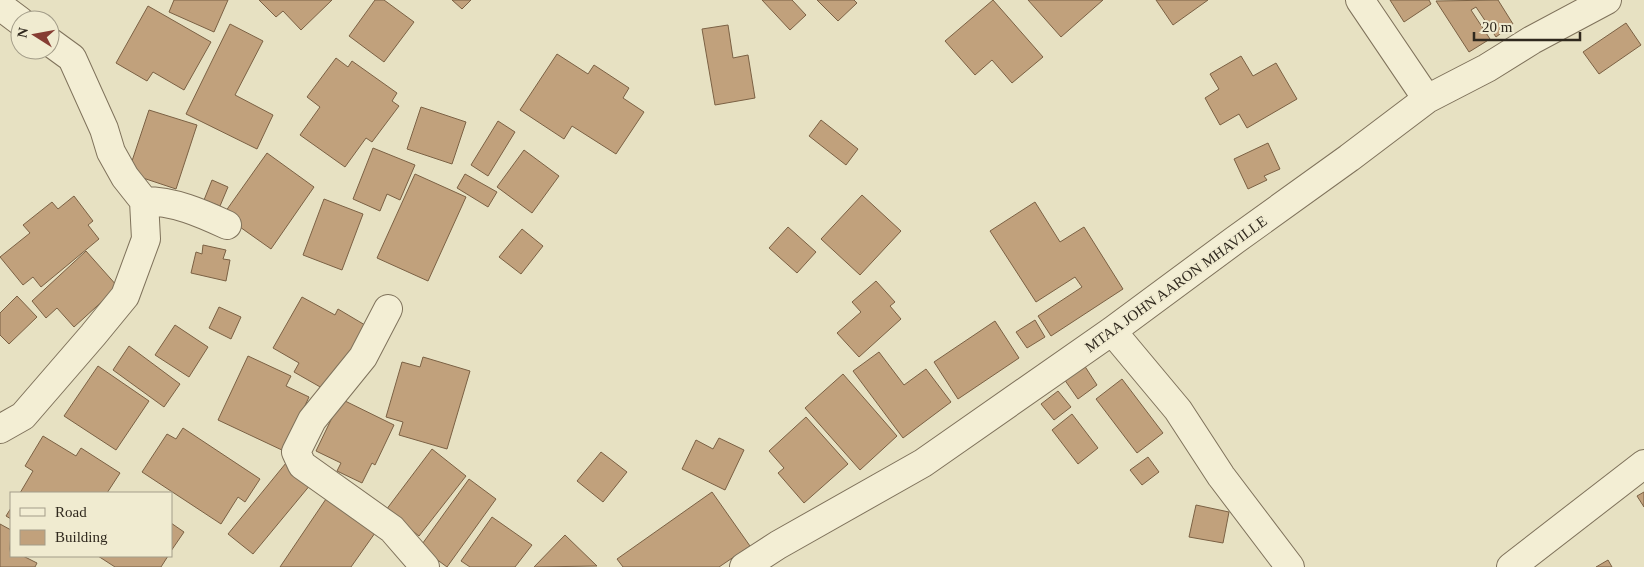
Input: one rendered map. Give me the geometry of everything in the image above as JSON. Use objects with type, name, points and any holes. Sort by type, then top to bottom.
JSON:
[{"type":"street","points":[[1360,0],[1427,99]]},
{"type":"street","name":"MTAA JOHN AARON MHAVILLE","points":[[744,567],[778,545],[923,463],[1112,331],[1427,99],[1487,68],[1532,40],[1607,0]]},
{"type":"street","points":[[0,429],[23,416],[125,296],[146,239],[144,201],[125,176],[111,152],[104,129],[72,58],[60,49]]},
{"type":"street","points":[[144,201],[154,201],[191,209],[227,225]]},
{"type":"street","points":[[388,309],[363,357],[312,420],[296,452],[302,465],[392,529],[425,567]]},
{"type":"street","points":[[1112,331],[1178,410],[1221,476],[1290,567]]},
{"type":"street","points":[[1511,567],[1644,464]]},
{"type":"building","points":[[174,0],[228,0],[214,32],[169,12]]},
{"type":"building","points":[[259,0],[332,0],[301,30],[283,11],[276,17]]},
{"type":"building","points":[[375,0],[384,0],[414,22],[384,62],[349,36]]},
{"type":"building","points":[[452,0],[471,0],[462,9]]},
{"type":"building","points":[[762,0],[792,0],[806,15],[790,30]]},
{"type":"building","points":[[817,0],[854,0],[857,3],[838,21]]},
{"type":"building","points":[[993,0],[1043,57],[1012,83],[992,60],[975,75],[945,41]]},
{"type":"building","points":[[1028,0],[1103,0],[1061,37]]},
{"type":"building","points":[[1156,0],[1208,0],[1173,25]]},
{"type":"building","points":[[1390,0],[1429,0],[1431,4],[1404,22]]},
{"type":"building","points":[[1498,0],[1513,24],[1496,37],[1476,7],[1471,10],[1490,39],[1469,52],[1436,1]]},
{"type":"building","points":[[148,6],[211,42],[184,90],[153,72],[147,81],[116,63]]},
{"type":"building","points":[[1626,23],[1641,45],[1599,74],[1583,52]]},
{"type":"building","points":[[230,24],[263,41],[235,95],[273,115],[257,149],[186,114]]},
{"type":"building","points":[[728,25],[733,58],[748,55],[755,98],[715,105],[702,29]]},
{"type":"building","points":[[557,54],[588,74],[594,65],[629,88],[623,98],[644,112],[616,154],[572,126],[564,139],[520,110]]},
{"type":"building","points":[[1241,56],[1253,76],[1276,63],[1297,99],[1247,128],[1239,114],[1220,125],[1205,98],[1219,89],[1210,74]]},
{"type":"building","points":[[336,58],[348,67],[352,61],[397,93],[392,101],[399,106],[372,142],[366,138],[345,167],[300,135],[320,107],[307,97]]},
{"type":"building","points":[[421,107],[466,122],[452,164],[407,149]]},
{"type":"building","points":[[149,110],[197,125],[176,189],[128,173]]},
{"type":"building","points":[[821,120],[858,149],[846,165],[809,136]]},
{"type":"building","points":[[498,121],[515,132],[488,176],[471,165]]},
{"type":"building","points":[[1268,143],[1280,169],[1264,176],[1267,180],[1248,189],[1234,159]]},
{"type":"building","points":[[373,148],[415,165],[400,200],[387,194],[380,211],[353,199]]},
{"type":"building","points":[[524,150],[559,176],[532,213],[497,187]]},
{"type":"building","points":[[267,153],[314,187],[271,249],[223,215]]},
{"type":"building","points":[[415,174],[466,197],[428,281],[377,258]]},
{"type":"building","points":[[465,174],[497,192],[488,207],[457,188]]},
{"type":"building","points":[[212,180],[228,187],[220,206],[204,200]]},
{"type":"building","points":[[862,195],[901,231],[860,275],[821,239]]},
{"type":"building","points":[[74,196],[93,221],[88,225],[99,239],[41,287],[33,277],[23,285],[0,257],[30,233],[23,225],[52,202],[58,209]]},
{"type":"building","points":[[324,199],[363,214],[342,270],[303,255]]},
{"type":"building","points":[[1035,202],[1060,242],[1084,227],[1123,289],[1051,336],[1038,316],[1082,287],[1075,277],[1036,302],[990,231]]},
{"type":"building","points":[[788,227],[816,252],[797,273],[769,248]]},
{"type":"building","points":[[522,229],[543,246],[521,274],[499,257]]},
{"type":"building","points":[[203,245],[226,250],[223,259],[230,260],[226,281],[191,273],[196,252],[202,254]]},
{"type":"building","points":[[86,251],[118,287],[74,327],[57,308],[46,318],[32,301]]},
{"type":"building","points":[[876,281],[895,302],[890,306],[901,319],[859,357],[837,333],[861,312],[852,302]]},
{"type":"building","points":[[17,296],[37,317],[9,344],[0,335],[0,313]]},
{"type":"building","points":[[302,297],[335,315],[338,309],[370,328],[338,385],[327,379],[322,388],[294,372],[299,363],[273,348]]},
{"type":"building","points":[[219,307],[241,317],[231,339],[209,328]]},
{"type":"building","points":[[1035,320],[1045,337],[1027,348],[1016,332]]},
{"type":"building","points":[[995,321],[1019,358],[958,399],[934,362]]},
{"type":"building","points":[[175,325],[208,347],[189,377],[155,355]]},
{"type":"building","points":[[129,346],[180,384],[164,407],[113,370]]},
{"type":"building","points":[[879,352],[904,385],[926,369],[951,402],[903,438],[853,371]]},
{"type":"building","points":[[248,356],[291,376],[286,386],[309,397],[284,451],[218,420]]},
{"type":"building","points":[[423,357],[470,371],[447,449],[399,435],[403,422],[386,417],[402,362],[420,367]]},
{"type":"building","points":[[1084,365],[1097,385],[1078,399],[1064,379]]},
{"type":"building","points":[[98,366],[149,401],[116,450],[64,416]]},
{"type":"building","points":[[843,374],[897,436],[860,470],[805,408]]},
{"type":"building","points":[[1122,379],[1163,433],[1137,453],[1096,399]]},
{"type":"building","points":[[1058,391],[1071,407],[1054,420],[1041,404]]},
{"type":"building","points":[[341,399],[394,425],[375,465],[372,463],[362,483],[337,471],[341,463],[316,451]]},
{"type":"building","points":[[1072,414],[1098,448],[1078,464],[1052,430]]},
{"type":"building","points":[[806,417],[848,464],[804,503],[778,473],[784,468],[769,451]]},
{"type":"building","points":[[183,428],[260,479],[245,502],[238,497],[221,524],[142,472],[167,434],[176,439]]},
{"type":"building","points":[[43,436],[76,456],[81,448],[120,473],[108,492],[21,492],[33,471],[25,466]]},
{"type":"building","points":[[719,438],[744,450],[725,490],[682,469],[696,440],[713,449]]},
{"type":"building","points":[[432,449],[466,476],[419,536],[386,510]]},
{"type":"building","points":[[601,452],[627,472],[603,502],[577,481]]},
{"type":"building","points":[[1148,457],[1159,472],[1142,485],[1130,470]]},
{"type":"building","points":[[286,463],[311,484],[253,554],[228,534]]},
{"type":"building","points":[[469,479],[496,499],[447,567],[420,547]]},
{"type":"building","points":[[712,492],[750,546],[719,567],[623,567],[617,559]]},
{"type":"building","points":[[1644,492],[1644,507],[1637,496]]},
{"type":"building","points":[[326,499],[375,533],[351,567],[280,567]]},
{"type":"building","points":[[1196,505],[1229,512],[1223,543],[1189,537]]},
{"type":"building","points":[[10,510],[10,518],[6,516]]},
{"type":"building","points":[[492,517],[532,545],[515,567],[470,567],[461,561]]},
{"type":"building","points":[[0,524],[10,529],[10,557],[25,557],[37,563],[35,567],[0,567]]},
{"type":"building","points":[[172,524],[184,532],[172,550]]},
{"type":"building","points":[[565,535],[597,566],[534,567]]},
{"type":"building","points":[[100,557],[167,557],[161,567],[115,567]]},
{"type":"building","points":[[1608,560],[1612,567],[1596,567]]}]
